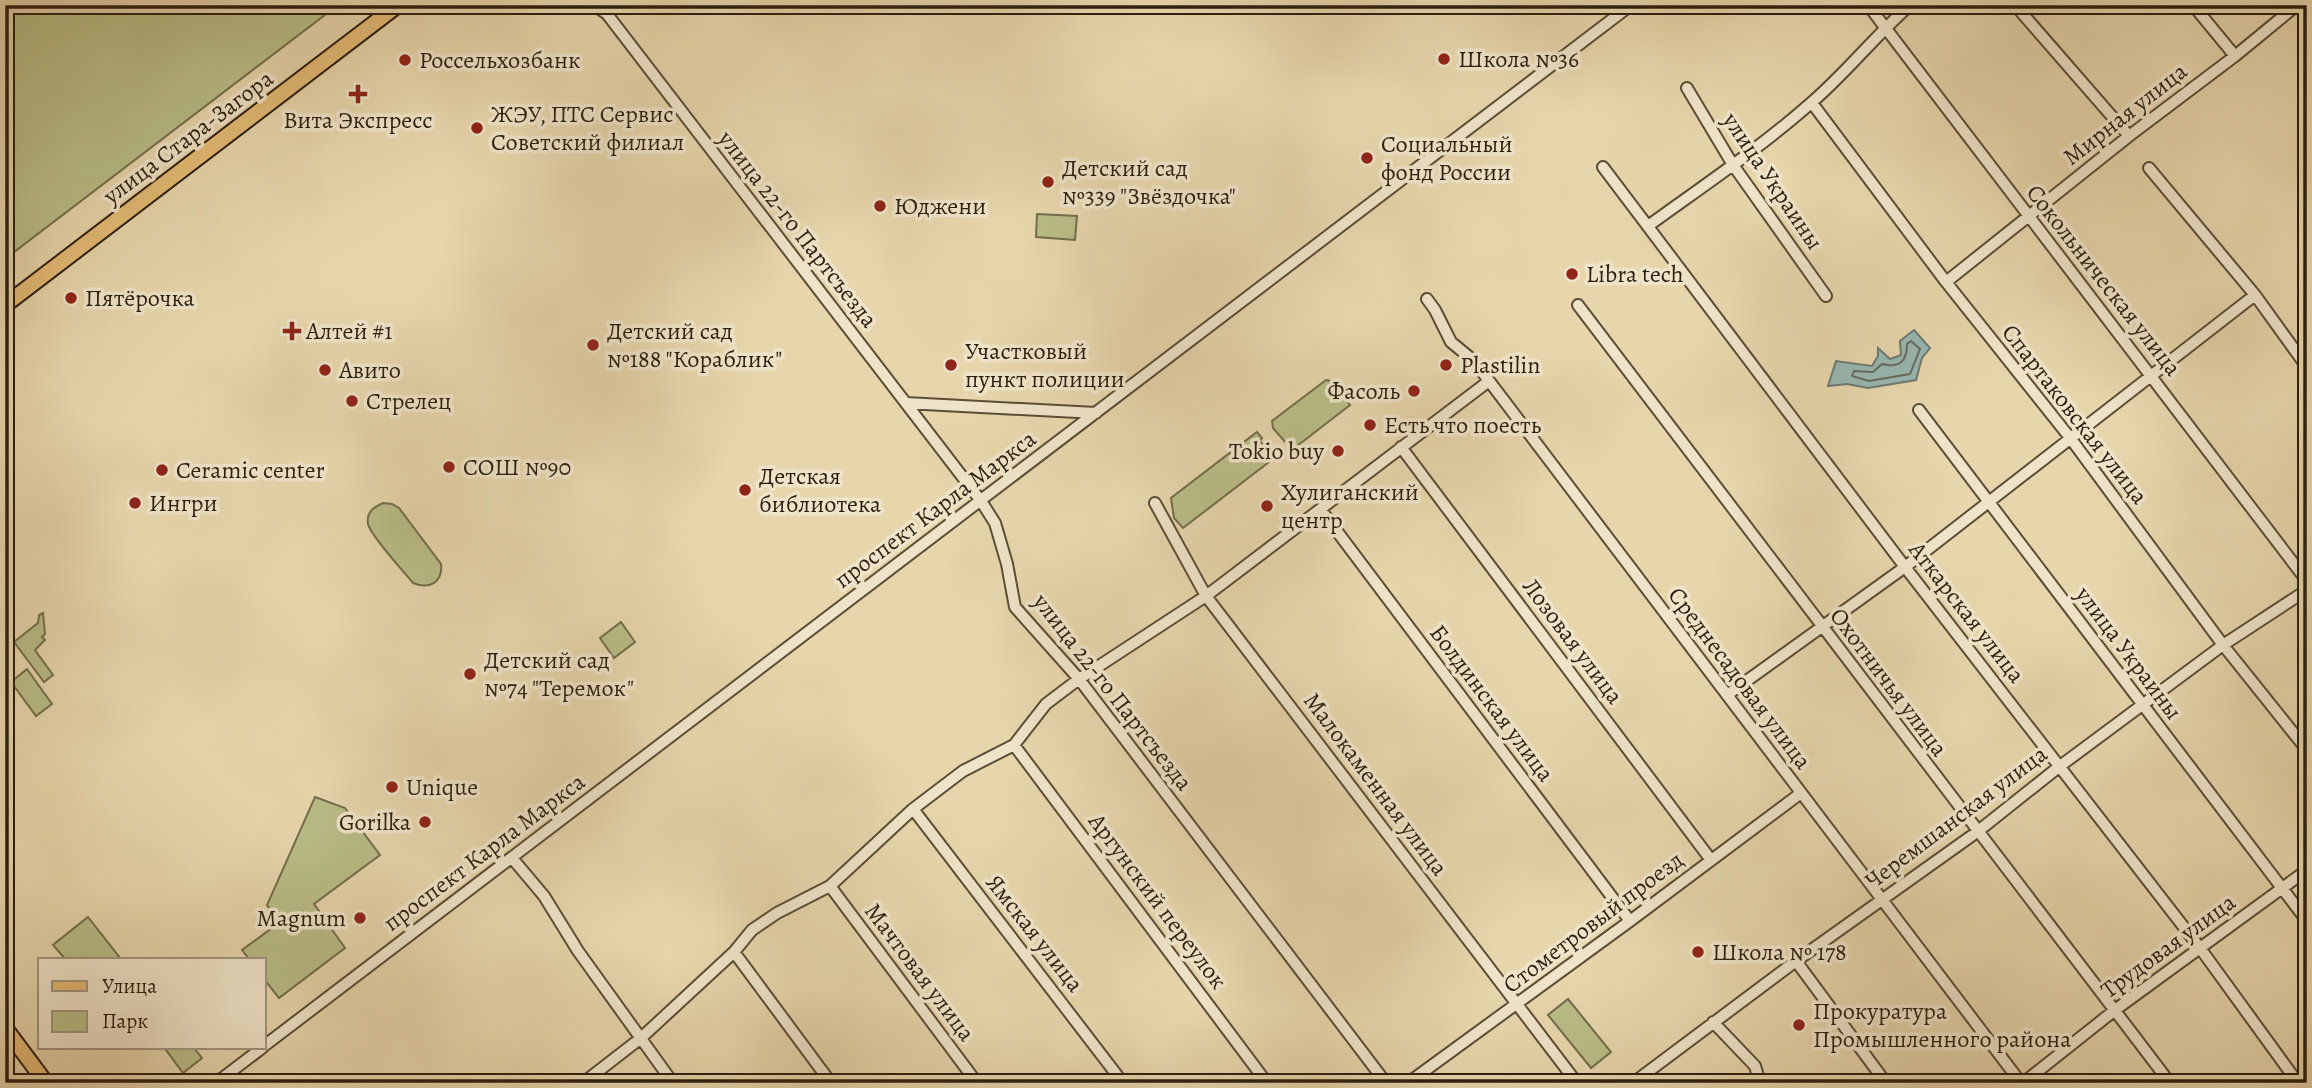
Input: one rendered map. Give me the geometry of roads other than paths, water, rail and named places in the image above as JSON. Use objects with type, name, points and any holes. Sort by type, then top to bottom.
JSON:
[{"type":"main road","name":"улица Стара-Загора","points":[[5,305],[398,5]]},
{"type":"main road","points":[[5,1028],[46,1083]]},
{"type":"street","name":"улица 22-го Партсъезда","points":[[594,5],[606,10],[981,501],[995,523],[1007,564],[1015,607],[1079,679],[1386,1083]]},
{"type":"street","name":"проспект Карла Маркса","points":[[266,1045],[1631,5]]},
{"type":"street","name":"Сокольническая улица","points":[[1868,5],[2028,218],[2153,375],[2307,581]]},
{"type":"street","points":[[1648,226],[1812,103],[1910,5]]},
{"type":"street","points":[[2015,5],[2129,136]]},
{"type":"street","points":[[2193,5],[2235,56]]},
{"type":"street","name":"Мирная улица","points":[[1946,282],[2297,5]]},
{"type":"street","name":"улица Украины","points":[[1686,89],[1733,164],[1826,296]]},
{"type":"street","name":"Спартаковская улица","points":[[1812,103],[1946,282],[2071,439],[2222,645],[2307,750]]},
{"type":"street","name":"Аткарская улица","points":[[1603,167],[1905,567],[2200,948],[2298,1083]]},
{"type":"street","points":[[2149,167],[2255,295],[2307,367]]},
{"type":"street","points":[[1727,695],[1905,567],[2255,295]]},
{"type":"street","name":"Среднесадовая улица","points":[[1427,299],[1451,342],[1474,361],[2022,1083]]},
{"type":"street","name":"Охотничья улица","points":[[1578,305],[2170,1083]]},
{"type":"street","points":[[583,1083],[641,1038],[734,952],[752,930],[777,913],[830,886],[913,810],[964,771],[1014,745],[1046,704],[1079,679],[1206,596],[1489,381]]},
{"type":"street","points":[[906,403],[1096,413]]},
{"type":"street","name":"улица Украины","points":[[1920,410],[2307,921]]},
{"type":"street","name":"Лозовая улица","points":[[1401,447],[1712,860]]},
{"type":"street","name":"Малокаменная улица","points":[[1155,503],[1206,596],[1577,1083]]},
{"type":"street","name":"Болдинская улица","points":[[1321,510],[1630,921]]},
{"type":"street","name":"Черемшанская улица","points":[[1633,1083],[1796,961],[1977,832],[2060,765],[2222,645],[2307,590]]},
{"type":"street","name":"Аргунский переулок","points":[[1014,745],[1268,1083]]},
{"type":"street","name":"Стометровый проезд","points":[[1408,1083],[1801,793]]},
{"type":"street","name":"Ямская улица","points":[[913,810],[1123,1083]]},
{"type":"street","points":[[512,858],[544,896],[578,951],[673,1083]]},
{"type":"street","name":"Трудовая улица","points":[[2022,1083],[2115,1010],[2307,870]]},
{"type":"street","name":"Мачтовая улица","points":[[830,886],[977,1083]]},
{"type":"street","points":[[734,952],[831,1083]]},
{"type":"street","points":[[1796,961],[1886,1083]]},
{"type":"street","points":[[1713,1022],[1755,1066],[1760,1083]]},
{"type":"street","name":"проспект Карла Маркса","points":[[216,1083],[259,1050]]},
{"type":"water","points":[[1914,330],[1930,348],[1922,358],[1916,380],[1868,388],[1847,384],[1828,386],[1836,361],[1872,366],[1878,356],[1878,348],[1890,359],[1901,355],[1900,341]]},
{"type":"place","name":"Школа №36","points":[[1444,59]]},
{"type":"place","name":"Россельхозбанк","points":[[405,60]]},
{"type":"place","name":"Вита Экспресс","points":[[358,94]]},
{"type":"place","name":"ЖЭУ, ПТС Сервис Советский филиал","points":[[477,128]]},
{"type":"place","name":"Социальный фонд России","points":[[1367,158]]},
{"type":"place","name":"Детский сад №339 \"Звёздочка\"","points":[[1048,182]]},
{"type":"place","name":"Юджени","points":[[880,206]]},
{"type":"place","name":"Libra tech","points":[[1572,274]]},
{"type":"place","name":"Пятёрочка","points":[[71,298]]},
{"type":"place","name":"Алтей #1","points":[[292,331]]},
{"type":"place","name":"Детский сад №188 \"Кораблик\"","points":[[593,345]]},
{"type":"place","name":"Участковый пункт полиции","points":[[951,365]]},
{"type":"place","name":"Plastilin","points":[[1446,365]]},
{"type":"place","name":"Авито","points":[[325,370]]},
{"type":"place","name":"Фасоль","points":[[1414,391]]},
{"type":"place","name":"Стрелец","points":[[352,401]]},
{"type":"place","name":"Есть что поесть","points":[[1370,425]]},
{"type":"place","name":"Tokio buy","points":[[1338,451]]},
{"type":"place","name":"СОШ №90","points":[[449,467]]},
{"type":"place","name":"Ceramic center","points":[[162,470]]},
{"type":"place","name":"Детская библиотека","points":[[745,490]]},
{"type":"place","name":"Ингри","points":[[135,503]]},
{"type":"place","name":"Хулиганский центр","points":[[1267,506]]},
{"type":"place","name":"Детский сад №74 \"Теремок\"","points":[[470,674]]},
{"type":"place","name":"Unique","points":[[392,787]]},
{"type":"place","name":"Gorilka","points":[[425,822]]},
{"type":"place","name":"Magnum","points":[[360,918]]},
{"type":"place","name":"Школа № 178","points":[[1698,952]]},
{"type":"place","name":"Прокуратура Промышленного района","points":[[1799,1025]]}]
